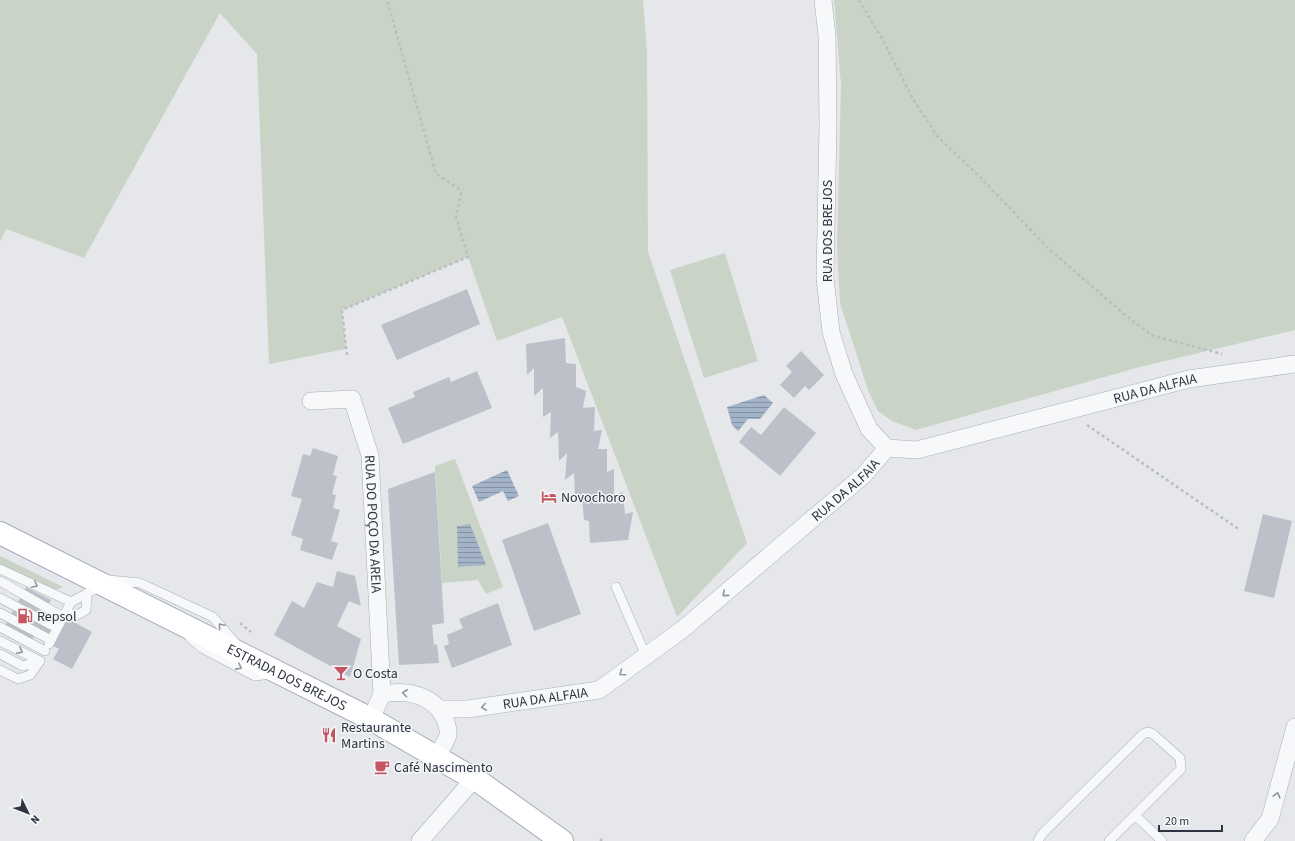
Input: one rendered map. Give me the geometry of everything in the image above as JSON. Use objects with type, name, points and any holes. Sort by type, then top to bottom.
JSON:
[{"type":"main road","name":"ESTRADA DOS BREJOS","points":[[0,533],[93,585],[161,614],[371,719],[474,779],[562,841]]},
{"type":"street","name":"RUA DOS BREJOS","points":[[823,0],[827,36],[828,126],[825,278],[831,332],[844,374],[869,429],[887,448]]},
{"type":"street","name":"RUA DA ALFAIA","points":[[439,709],[468,709],[599,690],[683,630],[864,475],[887,448],[917,450],[1066,410],[1190,379],[1295,364]]},
{"type":"street","name":"RUA DO POÇO DA AREIA","points":[[310,401],[352,399],[370,455],[382,694]]},
{"type":"street","points":[[371,719],[382,694],[394,692],[421,696],[439,709],[447,723],[448,734],[437,757]]},
{"type":"street","points":[[1253,841],[1270,819],[1295,727]]},
{"type":"street","points":[[420,841],[474,779]]},
{"type":"lane","points":[[0,569],[71,602]]},
{"type":"lane","points":[[0,581],[64,615],[74,616],[86,610],[93,585]]},
{"type":"lane","points":[[48,645],[71,602],[93,585],[140,583],[213,617],[246,656]]},
{"type":"lane","points":[[616,587],[646,656]]},
{"type":"lane","points":[[0,598],[57,628]]},
{"type":"lane","points":[[0,613],[48,645]]},
{"type":"lane","points":[[161,614],[202,648],[255,676],[280,673]]},
{"type":"lane","points":[[0,627],[48,645]]},
{"type":"lane","points":[[0,641],[40,661]]},
{"type":"lane","points":[[0,654],[24,666],[40,661]]},
{"type":"lane","points":[[0,670],[18,679],[30,675],[40,661]]},
{"type":"lane","points":[[1038,841],[1042,834],[1143,734],[1148,732],[1153,734],[1180,758],[1181,769],[1109,841]]},
{"type":"lane","points":[[1135,815],[1162,841]]},
{"type":"path","points":[[859,0],[884,42],[913,99],[937,136],[980,176],[1049,249],[1124,314],[1151,334],[1186,345],[1219,352],[1248,370]]},
{"type":"path","points":[[347,355],[342,310],[468,256],[456,217],[461,194],[458,188],[436,174],[386,1]]},
{"type":"path","points":[[1066,410],[1240,530]]},
{"type":"shaded area","points":[[0,0],[643,0],[647,53],[648,252],[747,543],[677,617],[562,317],[497,341],[468,257],[342,310],[346,349],[269,364],[257,54],[220,13],[84,258],[6,229],[0,242]]},
{"type":"shaded area","points":[[834,0],[1295,0],[1295,330],[1140,367],[916,430],[892,421],[878,411],[868,390],[840,303],[837,247],[841,85]]},
{"type":"shaded area","points":[[725,253],[758,361],[704,378],[670,270]]},
{"type":"shaded area","points":[[455,459],[503,587],[486,594],[478,580],[442,583],[435,466]]},
{"type":"shaded area","points":[[0,556],[63,587],[52,591],[0,565]]},
{"type":"water","points":[[764,395],[773,403],[760,419],[748,419],[738,431],[732,425],[727,407]]},
{"type":"water","points":[[507,470],[519,496],[508,501],[503,491],[479,502],[472,486]]},
{"type":"water","points":[[470,524],[486,565],[458,567],[457,526]]},
{"type":"building","points":[[467,289],[480,324],[397,360],[381,325]]},
{"type":"building","points":[[565,338],[566,363],[576,364],[576,387],[586,391],[583,408],[595,407],[594,431],[602,430],[598,449],[607,449],[607,472],[614,469],[614,495],[623,492],[625,514],[633,512],[628,540],[590,543],[589,521],[584,520],[582,495],[575,500],[574,473],[565,480],[567,453],[559,461],[558,432],[550,438],[551,412],[543,417],[543,388],[534,396],[534,368],[527,375],[526,344]]},
{"type":"building","points":[[801,351],[824,375],[809,390],[805,386],[794,398],[780,385],[792,372],[786,366]]},
{"type":"building","points":[[477,371],[492,408],[403,444],[388,408],[415,397],[413,392],[449,377],[451,382]]},
{"type":"building","points":[[784,407],[816,433],[780,476],[739,442],[751,427],[761,435]]},
{"type":"building","points":[[313,448],[338,456],[333,475],[337,476],[332,494],[336,495],[333,508],[340,510],[331,541],[338,543],[332,560],[300,550],[303,539],[291,535],[302,499],[291,496],[303,454],[310,456]]},
{"type":"building","points":[[435,472],[444,623],[432,625],[434,645],[437,644],[439,663],[399,665],[388,489]]},
{"type":"building","points":[[1263,514],[1292,521],[1274,598],[1244,591]]},
{"type":"building","points":[[548,523],[581,614],[534,631],[502,540]]},
{"type":"building","points":[[337,571],[355,576],[361,606],[349,601],[337,626],[361,639],[350,677],[274,635],[292,601],[304,608],[317,582],[333,587]]},
{"type":"building","points":[[26,587],[51,600],[47,607],[92,632],[72,669],[53,659],[59,649],[34,636],[29,646],[2,631]]},
{"type":"building","points":[[498,603],[512,645],[452,668],[444,646],[449,644],[447,635],[463,628],[459,619]]},
{"type":"place","name":"Novochoro","points":[[549,497]]},
{"type":"place","name":"Repsol","points":[[25,616]]},
{"type":"place","name":"O Costa","points":[[341,673]]},
{"type":"place","name":"Restaurante Martins","points":[[329,735]]},
{"type":"place","name":"Café Nascimento","points":[[382,767]]}]
